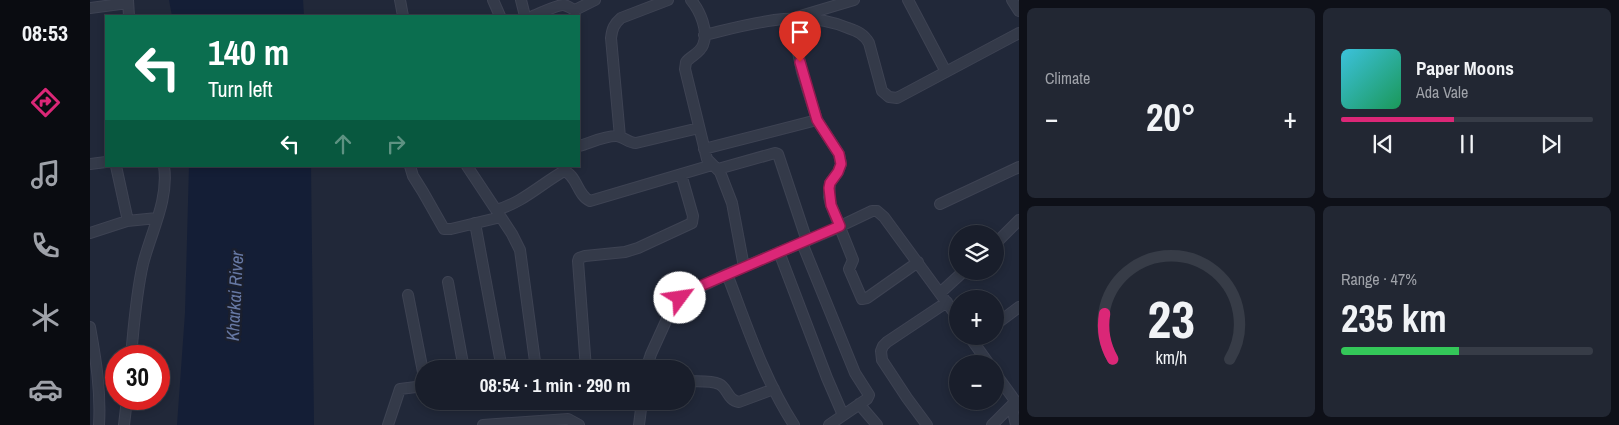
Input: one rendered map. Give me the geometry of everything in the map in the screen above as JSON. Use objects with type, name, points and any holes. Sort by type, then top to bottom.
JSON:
[{"type":"street","points":[[400,0],[403,15]]},
{"type":"street","points":[[493,0],[500,15]]},
{"type":"street","points":[[521,0],[525,15]]},
{"type":"street","points":[[534,15],[558,3],[575,10],[595,0]]},
{"type":"street","points":[[620,137],[611,38],[612,30],[615,23],[621,18],[668,0]]},
{"type":"street","points":[[691,0],[700,13],[704,35],[703,44],[698,52],[688,59],[685,65],[707,159],[722,176],[733,207],[744,267]]},
{"type":"street","points":[[704,35],[760,22],[797,17],[854,0]]},
{"type":"street","points":[[908,0],[946,72]]},
{"type":"street","points":[[1012,0],[1019,11]]},
{"type":"street","points":[[90,8],[128,2],[129,15]]},
{"type":"street","points":[[797,17],[834,22],[860,32],[869,43],[882,91],[889,97],[897,98],[1019,33]]},
{"type":"street","points":[[797,17],[800,62],[817,120],[839,154],[841,164],[829,188],[831,205],[853,260],[849,269],[862,299],[867,298],[918,262]]},
{"type":"street","points":[[704,149],[817,120]]},
{"type":"street","points":[[580,146],[614,136],[636,143],[699,128]]},
{"type":"street","points":[[410,167],[413,176],[444,229],[451,229],[475,223],[498,214],[568,170],[582,195],[590,201],[681,174],[775,153],[778,154],[804,242],[855,373],[869,395],[868,398],[829,425]]},
{"type":"street","points":[[90,164],[105,162]]},
{"type":"street","points":[[116,167],[128,221]]},
{"type":"street","points":[[132,345],[137,297],[144,264],[163,199],[166,174],[164,167]]},
{"type":"street","points":[[468,167],[517,242],[521,256],[535,360]]},
{"type":"street","points":[[940,204],[1019,167]]},
{"type":"street","points":[[585,360],[579,258],[625,252],[638,248],[692,223],[693,216],[681,174]]},
{"type":"street","points":[[649,360],[671,310],[680,298],[691,290],[872,211],[877,211],[884,216],[949,305]]},
{"type":"street","points":[[90,233],[128,221],[157,218]]},
{"type":"street","points":[[1004,235],[1019,220]]},
{"type":"street","points":[[475,223],[500,360]]},
{"type":"street","points":[[779,252],[843,415]]},
{"type":"street","points":[[728,274],[761,362],[794,425]]},
{"type":"street","points":[[940,293],[954,280]]},
{"type":"street","points":[[448,282],[462,360]]},
{"type":"street","points":[[408,295],[421,360]]},
{"type":"street","points":[[927,425],[906,398],[882,360],[881,351],[887,342],[947,302]]},
{"type":"street","points":[[1004,318],[1019,307]]},
{"type":"street","points":[[90,327],[100,390],[99,425]]},
{"type":"street","points":[[695,382],[718,383],[731,399],[736,402],[774,389]]},
{"type":"street","points":[[1004,384],[1017,400]]},
{"type":"street","points":[[388,425],[400,389],[415,387]]},
{"type":"street","points":[[992,425],[1017,400]]},
{"type":"street","points":[[1016,425],[1013,412],[1017,400]]},
{"type":"street","points":[[859,404],[877,425]]},
{"type":"street","points":[[124,425],[126,410]]},
{"type":"street","points":[[638,425],[640,410]]},
{"type":"street","points":[[483,425],[568,419],[580,425]]},
{"type":"water","points":[[169,0],[303,0],[304,15],[172,15]]},
{"type":"water","name":"Kharkai River","points":[[189,167],[311,167],[314,425],[177,425],[185,313]]},
{"type":"route","points":[[680,298],[691,290],[840,226],[829,197],[830,183],[841,164],[839,154],[817,120],[800,62]]}]
